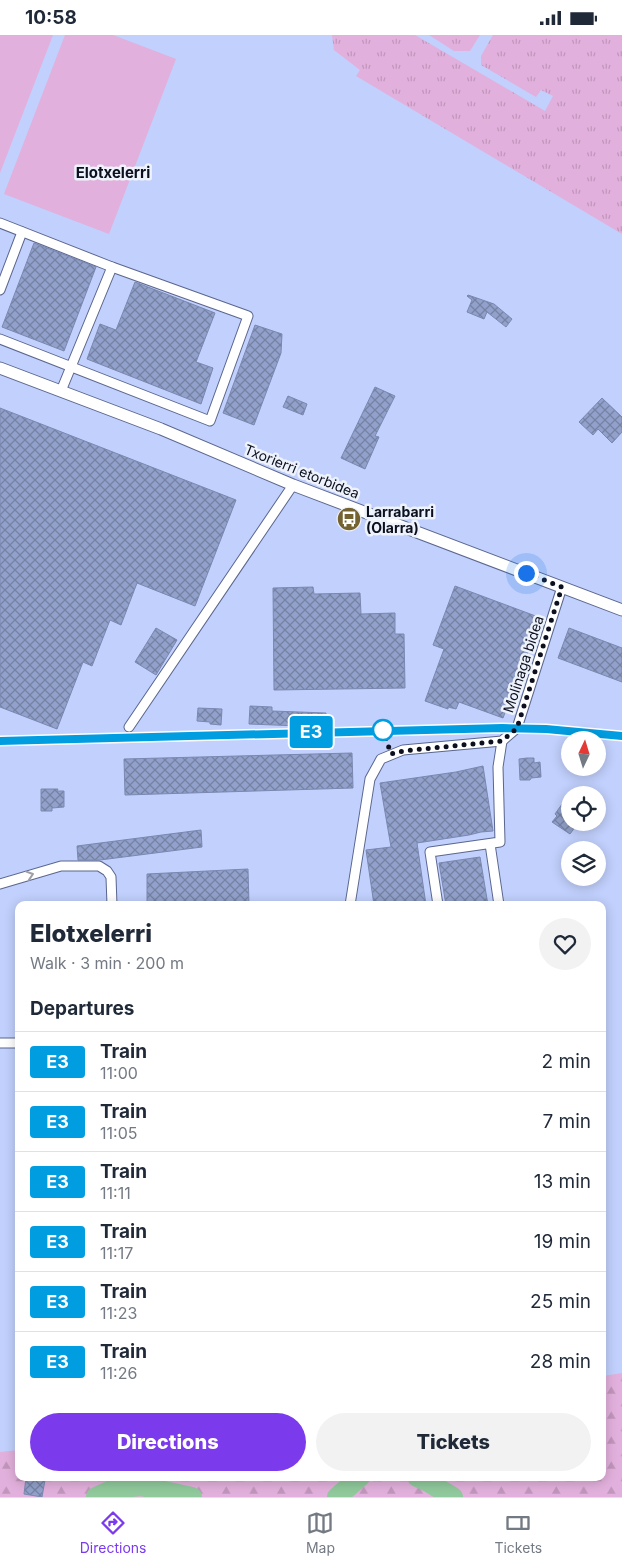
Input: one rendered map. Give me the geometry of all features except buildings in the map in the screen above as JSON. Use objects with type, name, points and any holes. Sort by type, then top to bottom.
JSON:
[{"type":"street","points":[[0,223],[112,267],[248,316],[210,421],[0,339]]},
{"type":"street","points":[[0,290],[22,232]]},
{"type":"street","points":[[61,391],[112,267]]},
{"type":"street","name":"Txorierri etorbidea","points":[[0,368],[161,429],[292,485],[622,610]]},
{"type":"street","points":[[129,727],[292,485]]},
{"type":"street","name":"Molinaga bidea","points":[[502,741],[517,728],[562,587]]},
{"type":"street","points":[[351,901],[370,779],[381,759],[403,751],[502,741],[498,767],[500,842],[430,852],[437,901]]},
{"type":"street","points":[[490,843],[498,901]]},
{"type":"street","points":[[0,884],[60,866],[99,866],[107,871],[111,877],[112,901]]},
{"type":"street","points":[[0,1043],[15,1043]]},
{"type":"green space","points":[[0,35],[53,35],[0,173]]},
{"type":"green space","points":[[65,35],[113,35],[176,59],[109,234],[4,194]]},
{"type":"green space","points":[[332,35],[415,35],[545,111],[553,96],[541,90],[536,97],[481,65],[481,56],[493,35],[622,35],[622,234],[356,76],[360,70],[334,50]]},
{"type":"green space","points":[[429,35],[480,35],[470,51],[454,51]]},
{"type":"green space","points":[[622,1373],[622,1497],[0,1497],[0,1452],[15,1450],[15,1481],[606,1481],[606,1376]]},
{"type":"waterway","points":[[337,1497],[355,1481]]},
{"type":"waterway","points":[[426,1481],[453,1497]]},
{"type":"waterway","points":[[96,1497],[114,1489],[141,1486],[192,1497]]},
{"type":"railway","points":[[0,741],[502,728],[546,729],[622,736]]},
{"type":"train","name":"E3","points":[[0,741],[457,728],[572,730],[622,736]]},
{"type":"place","name":"Larrabarri (Olarra)","points":[[349,519]]},
{"type":"district","name":"Elotxelerri","points":[[113,172]]},
{"type":"route","points":[[383,730],[391,754],[403,751],[502,741],[517,728],[562,587],[526,573]]}]
